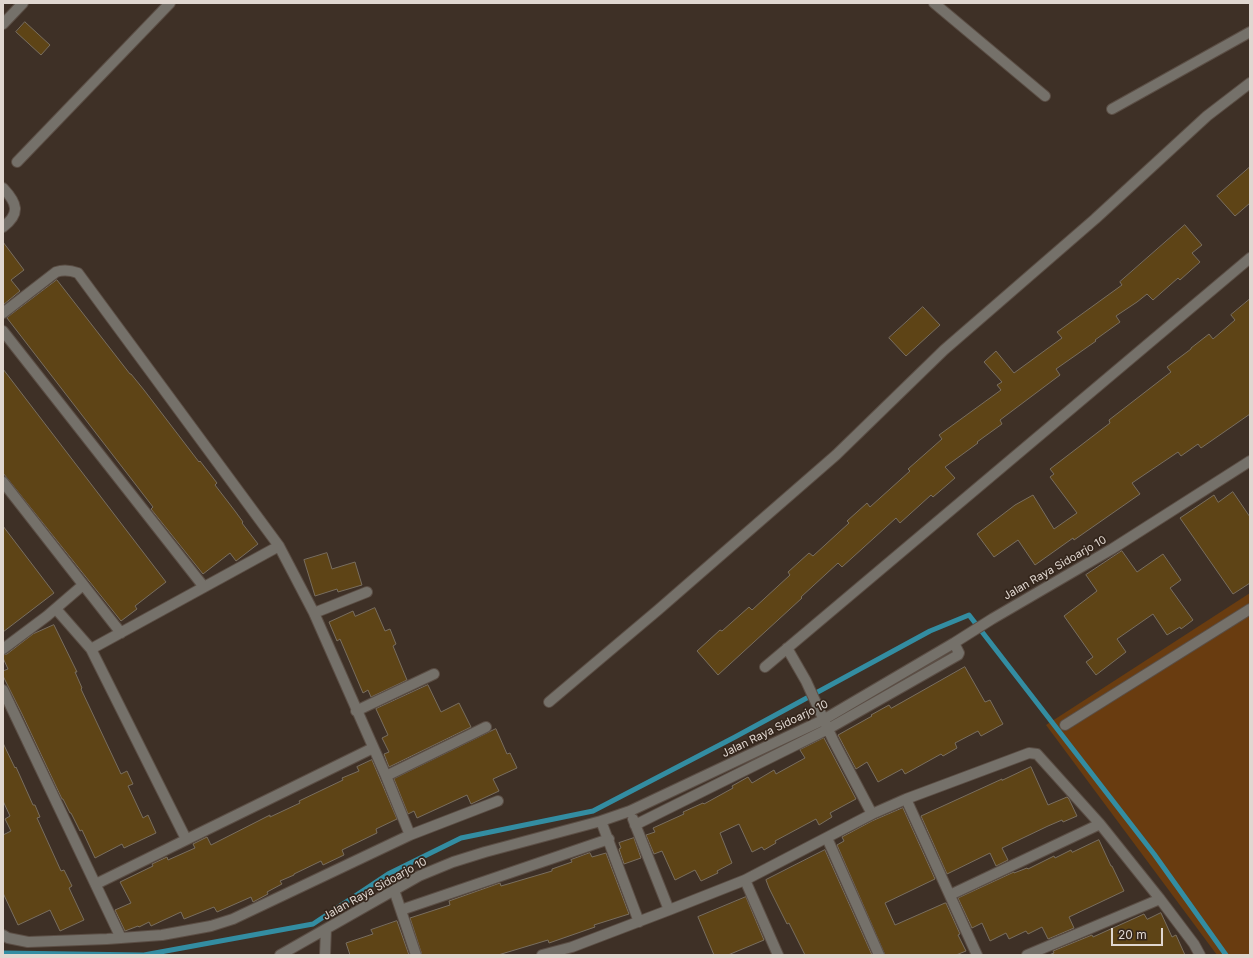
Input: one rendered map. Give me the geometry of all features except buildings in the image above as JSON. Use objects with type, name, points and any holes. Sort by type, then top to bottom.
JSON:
[{"type":"street","points":[[3,24],[23,3]]},
{"type":"street","points":[[17,162],[170,3]]},
{"type":"street","points":[[934,3],[1045,96]]},
{"type":"street","points":[[1112,109],[1250,32]]},
{"type":"street","points":[[549,702],[658,610],[836,455],[944,350],[1095,219],[1207,116],[1250,83]]},
{"type":"street","points":[[3,188],[14,204],[15,213],[12,220],[3,227]]},
{"type":"street","points":[[765,667],[1250,258]]},
{"type":"street","points":[[3,313],[56,272],[72,270],[78,273],[279,546],[314,614],[386,776],[410,835]]},
{"type":"street","points":[[3,331],[204,588]]},
{"type":"street","name":"Jalan Raya Sidoarjo 10","points":[[280,955],[419,876],[453,862],[601,821],[630,811],[823,720],[1112,549],[1250,461]]},
{"type":"street","points":[[3,482],[120,633]]},
{"type":"street","points":[[91,650],[279,546]]},
{"type":"street","points":[[4,647],[56,608],[83,585]]},
{"type":"street","points":[[314,614],[367,592]]},
{"type":"street","points":[[56,608],[91,650],[186,839]]},
{"type":"street","points":[[1065,725],[1250,609]]},
{"type":"street","points":[[635,825],[828,729],[958,655],[957,641]]},
{"type":"street","points":[[787,648],[806,681],[823,720],[872,814]]},
{"type":"street","points":[[356,711],[434,674]]},
{"type":"street","points":[[3,690],[96,884],[120,938]]},
{"type":"street","points":[[386,776],[486,727]]},
{"type":"street","points":[[96,884],[373,748]]},
{"type":"street","points":[[542,955],[573,951],[639,922],[745,880],[872,814],[906,799],[1029,753],[1033,753],[1037,754],[1100,824],[1160,899],[1194,944],[1200,955]]},
{"type":"street","points":[[906,799],[977,955]]},
{"type":"street","points":[[3,935],[18,941],[28,942],[162,935],[211,926],[233,919],[410,835],[498,801]]},
{"type":"street","points":[[630,811],[669,910]]},
{"type":"street","points":[[601,821],[639,922]]},
{"type":"street","points":[[950,895],[1100,824]]},
{"type":"street","points":[[827,838],[879,955]]},
{"type":"street","points":[[401,910],[609,839]]},
{"type":"street","points":[[745,880],[778,955]]},
{"type":"street","points":[[394,890],[416,955]]},
{"type":"street","points":[[1027,955],[1160,899]]},
{"type":"street","points":[[325,955],[326,929]]},
{"type":"shaded area","points":[[1250,593],[1250,955],[1217,955],[1046,725]]},
{"type":"waterway","points":[[3,953],[144,955],[313,924],[388,874],[461,838],[593,811],[735,737],[930,631],[969,615],[1154,854],[1226,955]]}]
